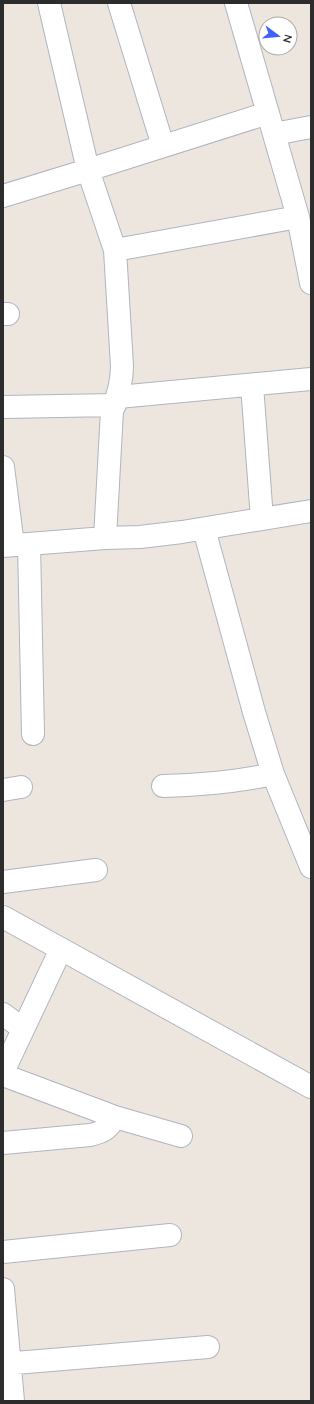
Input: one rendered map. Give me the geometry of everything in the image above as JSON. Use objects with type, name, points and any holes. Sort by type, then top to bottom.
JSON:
[{"type":"street","points":[[49,3],[88,170],[115,250],[122,384],[112,411],[105,538]]},
{"type":"street","points":[[118,3],[163,146]]},
{"type":"street","points":[[236,3],[298,217],[311,283]]},
{"type":"street","points":[[3,196],[268,113]]},
{"type":"street","points":[[274,134],[311,127]]},
{"type":"street","points":[[115,250],[298,217]]},
{"type":"street","points":[[3,408],[116,401],[311,379]]},
{"type":"street","points":[[252,385],[262,519]]},
{"type":"street","points":[[3,467],[15,545],[33,734]]},
{"type":"street","points":[[15,545],[105,538],[140,537],[204,529],[311,511]]},
{"type":"street","points":[[204,529],[254,712],[274,774],[311,867]]},
{"type":"street","points":[[163,786],[223,783],[274,774]]},
{"type":"street","points":[[3,882],[96,870]]},
{"type":"street","points":[[3,917],[311,1087]]},
{"type":"street","points":[[3,1072],[61,949]]},
{"type":"street","points":[[3,1014],[23,1028]]},
{"type":"street","points":[[3,1075],[115,1117],[181,1136]]},
{"type":"street","points":[[3,1143],[90,1135],[102,1132],[109,1126],[115,1117]]},
{"type":"street","points":[[3,1252],[170,1235]]},
{"type":"street","points":[[3,1289],[6,1364],[13,1401]]},
{"type":"street","points":[[6,1364],[208,1346]]}]
